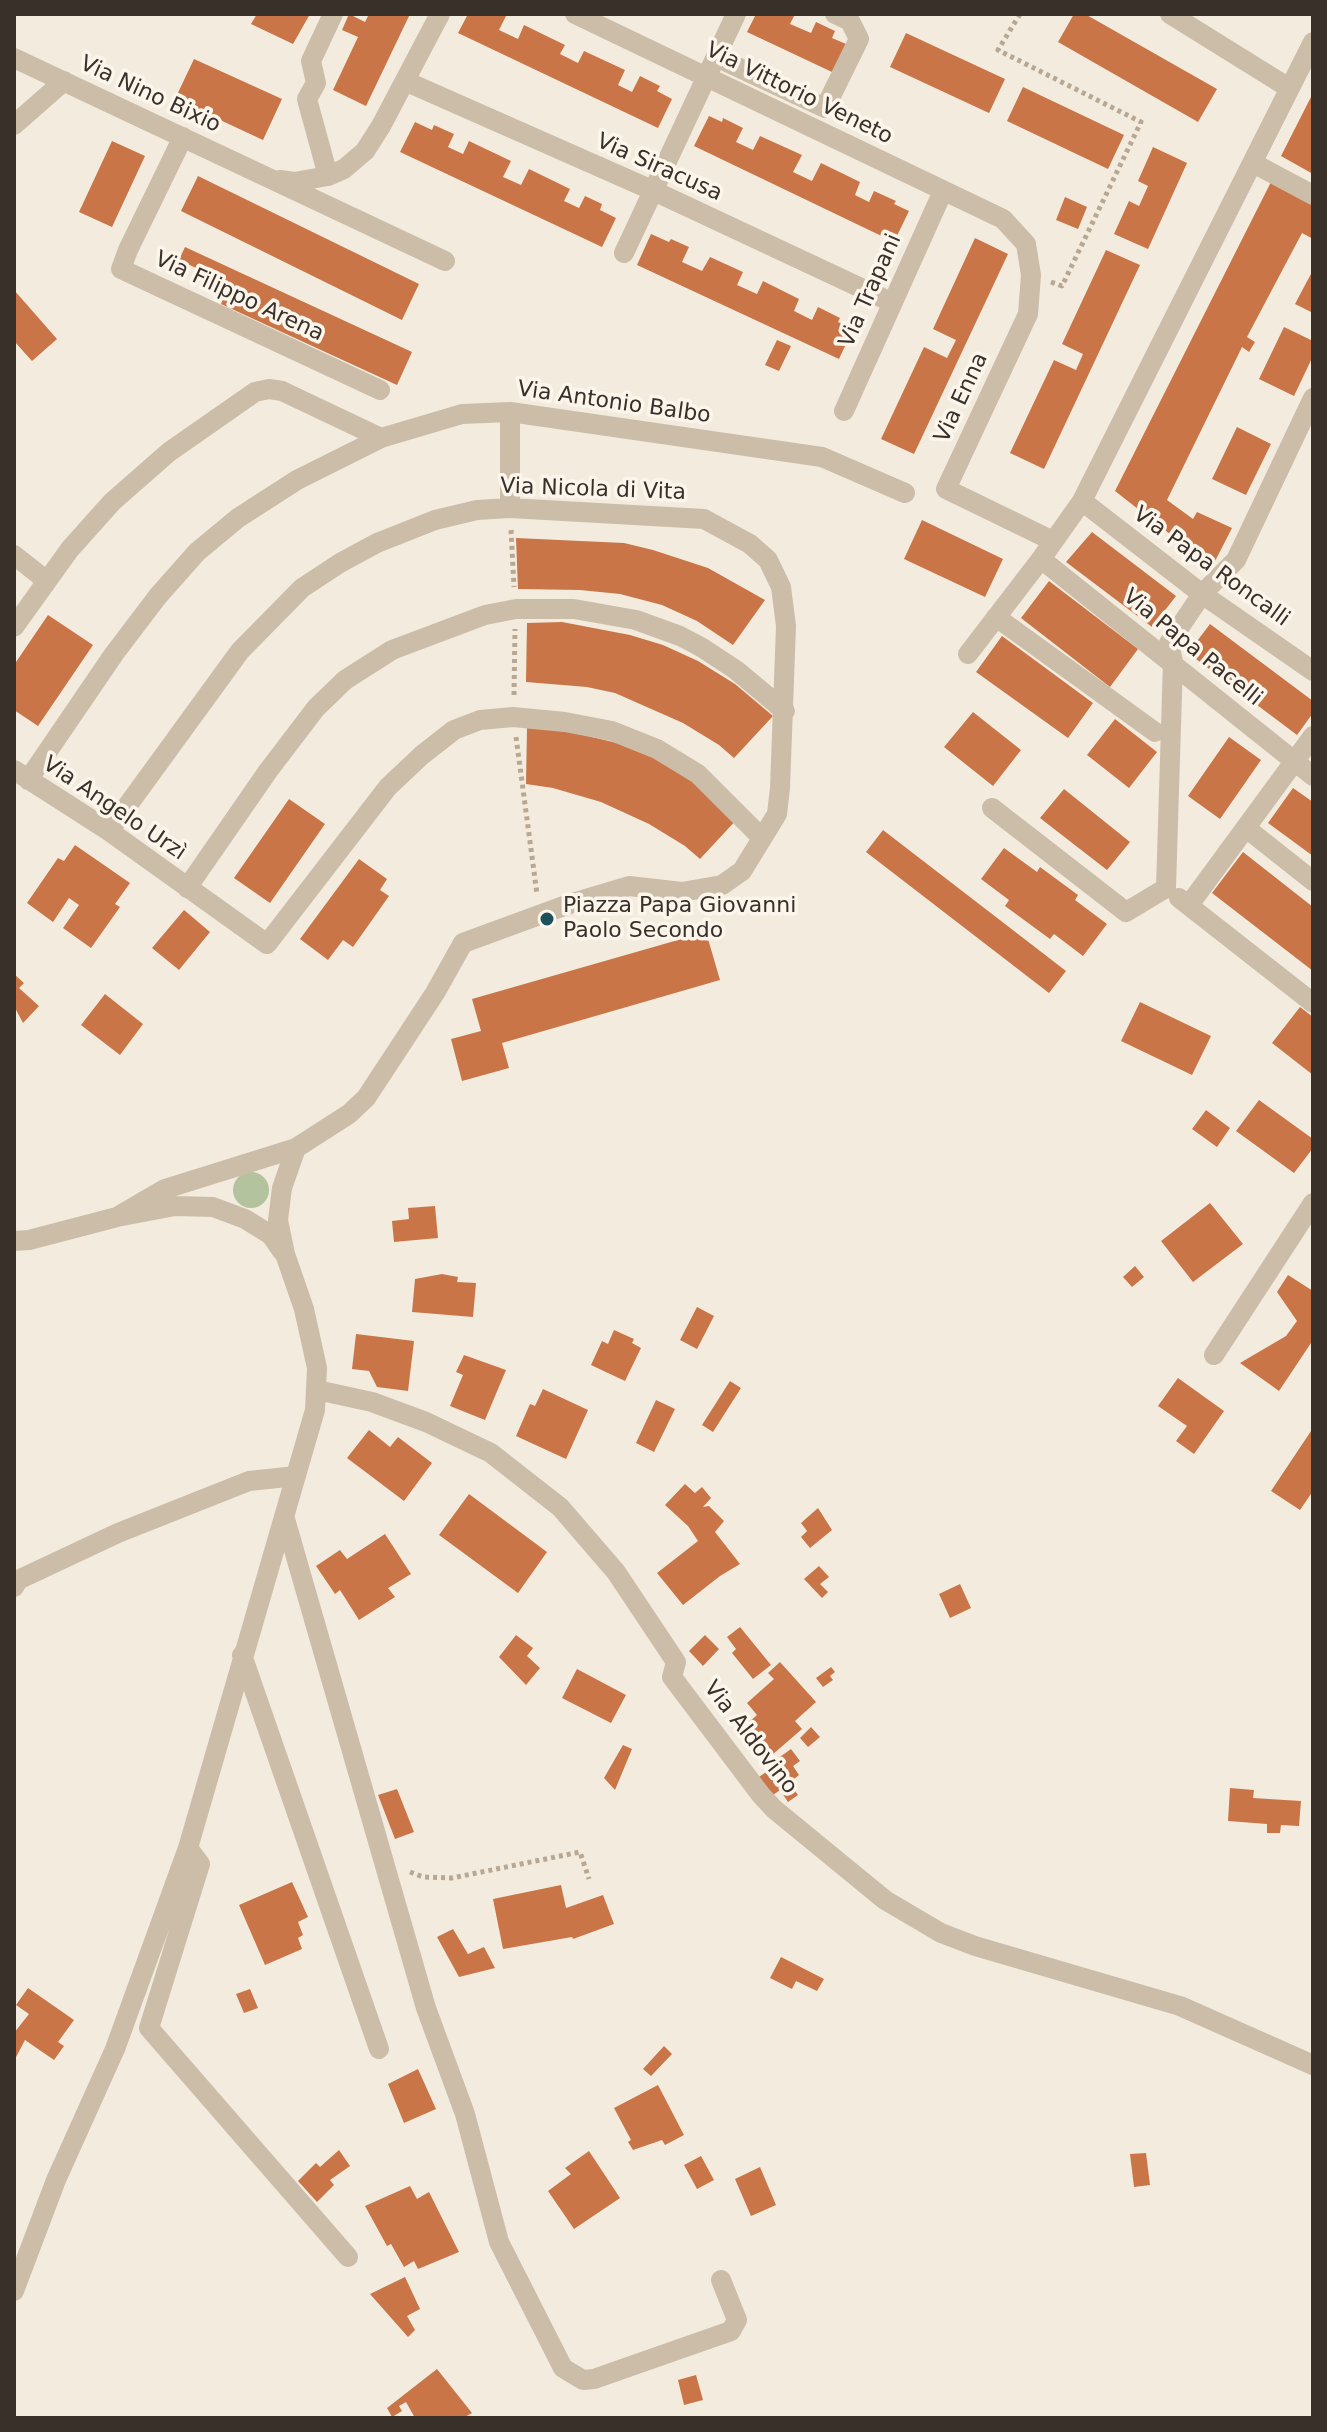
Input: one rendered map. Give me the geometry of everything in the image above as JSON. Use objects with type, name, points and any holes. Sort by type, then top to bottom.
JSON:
[{"type":"street","points":[[328,176],[307,99],[316,83],[311,61],[333,14]]},
{"type":"street","points":[[265,176],[294,182],[328,176],[344,169],[365,151],[440,14]]},
{"type":"street","name":"Via Vittorio Veneto","points":[[575,14],[1003,219]]},
{"type":"street","points":[[624,253],[736,14]]},
{"type":"street","points":[[1170,14],[1289,88]]},
{"type":"street","points":[[716,57],[825,108],[859,39],[842,18]]},
{"type":"street","points":[[968,654],[1082,501],[1313,42]]},
{"type":"street","name":"Via Nino Bixio","points":[[14,58],[445,261]]},
{"type":"street","points":[[14,125],[64,81]]},
{"type":"street","name":"Via Siracusa","points":[[405,81],[654,191],[891,302]]},
{"type":"street","name":"Via Filippo Arena","points":[[183,137],[121,269],[380,390]]},
{"type":"street","points":[[1253,163],[1313,195]]},
{"type":"street","name":"Via Trapani","points":[[844,411],[943,191]]},
{"type":"street","name":"Via Enna","points":[[1003,219],[1026,244],[1031,275],[1028,314],[946,489],[1053,541]]},
{"type":"street","points":[[14,627],[70,549],[112,502],[169,452],[255,392],[269,389],[282,391],[381,438]]},
{"type":"street","points":[[1166,888],[1173,662],[1169,643],[1202,594],[1236,560],[1313,398]]},
{"type":"street","points":[[510,412],[510,508]]},
{"type":"street","name":"Via Antonio Balbo","points":[[21,775],[158,596],[197,552],[238,518],[297,480],[381,438],[462,414],[510,412],[822,457],[905,493]]},
{"type":"street","name":"Via Papa Roncalli","points":[[1082,501],[1202,594],[1313,671]]},
{"type":"street","name":"Via Nicola di Vita","points":[[109,831],[240,651],[302,588],[377,543],[435,520],[477,510],[510,508],[704,519],[750,544],[768,560],[781,587],[786,626],[785,711],[777,814],[762,838]]},
{"type":"street","points":[[14,555],[47,581]]},
{"type":"street","name":"Via Papa Pacelli","points":[[1041,559],[1313,776]]},
{"type":"street","points":[[187,888],[316,708],[345,680],[392,650],[453,625],[516,609],[574,609],[636,620],[680,636],[736,670],[785,711]]},
{"type":"street","points":[[996,617],[1155,732]]},
{"type":"street","points":[[117,1217],[165,1189],[296,1148],[349,1114],[366,1098],[435,993],[463,943],[629,886],[682,892],[722,885],[742,871],[762,838],[698,774],[657,749],[612,731],[513,717]]},
{"type":"street","name":"Via Angelo Urzì","points":[[21,775],[109,831],[267,944],[388,787],[422,755],[454,730],[480,720],[513,717]]},
{"type":"street","points":[[1189,905],[1313,736]]},
{"type":"street","points":[[992,808],[1126,912],[1166,888]]},
{"type":"street","points":[[1246,828],[1313,881]]},
{"type":"street","points":[[1166,888],[1313,1003]]},
{"type":"street","points":[[14,2291],[56,2180],[115,2049],[188,1848],[315,1410],[317,1368],[304,1309],[285,1254],[278,1220],[282,1188],[296,1148]]},
{"type":"street","points":[[1214,1355],[1313,1203]]},
{"type":"street","points":[[14,1241],[175,1206],[213,1207],[245,1219],[271,1235],[285,1254]]},
{"type":"street","name":"Via Aldovino","points":[[317,1390],[372,1402],[426,1422],[491,1453],[560,1507],[616,1572],[676,1662],[672,1677],[774,1809],[885,1900],[952,1938],[1180,2006],[1313,2065]]},
{"type":"street","points":[[14,1587],[18,1580],[118,1533],[249,1481],[296,1476]]},
{"type":"street","points":[[285,1519],[426,2008],[465,2114],[499,2242],[563,2368],[583,2380],[594,2379],[731,2331],[737,2320],[721,2280]]},
{"type":"street","points":[[242,1655],[379,2049]]},
{"type":"street","points":[[188,1848],[200,1864],[149,2028],[348,2257]]},
{"type":"path","points":[[1020,14],[998,50],[1141,122],[1062,286],[1031,275]]},
{"type":"path","points":[[510,508],[516,609],[513,717],[540,915]]},
{"type":"path","points":[[384,1862],[423,1877],[452,1878],[580,1852],[589,1879]]},
{"type":"green space","points":[[251,1172],[264,1177],[269,1190],[264,1203],[251,1208],[238,1203],[233,1190],[238,1177]]},
{"type":"building","points":[[257,14],[310,14],[293,44],[251,24]]},
{"type":"building","points":[[349,14],[365,22],[369,14],[410,14],[366,106],[333,90],[358,37],[342,30]]},
{"type":"building","points":[[468,14],[507,14],[499,30],[518,39],[524,25],[565,45],[560,54],[578,63],[584,51],[625,70],[618,85],[632,92],[640,76],[660,86],[657,91],[672,99],[658,128],[458,33]]},
{"type":"building","points":[[756,14],[795,14],[790,24],[811,33],[816,22],[835,31],[832,38],[846,44],[832,72],[747,32]]},
{"type":"building","points":[[1074,14],[1085,14],[1217,89],[1198,122],[1058,42]]},
{"type":"building","points":[[906,33],[1005,79],[989,113],[890,67]]},
{"type":"building","points":[[194,59],[282,99],[263,140],[175,99]]},
{"type":"building","points":[[1023,87],[1124,135],[1108,169],[1007,121]]},
{"type":"building","points":[[1313,93],[1313,174],[1281,156]]},
{"type":"building","points":[[709,116],[722,122],[723,118],[743,128],[736,142],[753,150],[760,136],[802,155],[793,172],[812,181],[821,163],[860,182],[855,195],[869,202],[874,191],[896,201],[894,204],[909,211],[894,242],[694,146]]},
{"type":"building","points":[[415,122],[432,130],[434,125],[454,134],[448,147],[463,154],[469,141],[511,161],[503,177],[521,185],[529,169],[570,189],[564,201],[579,208],[585,196],[602,204],[600,210],[616,218],[602,247],[400,152]]},
{"type":"building","points":[[112,141],[145,156],[112,227],[79,212]]},
{"type":"building","points":[[1153,147],[1187,163],[1148,249],[1114,234],[1129,201],[1139,206],[1148,186],[1138,181]]},
{"type":"building","points":[[198,176],[419,284],[402,320],[181,211]]},
{"type":"building","points":[[1272,180],[1313,202],[1313,239],[1302,233],[1247,337],[1255,342],[1249,352],[1242,347],[1167,500],[1193,519],[1197,512],[1232,528],[1212,567],[1115,491]]},
{"type":"building","points":[[1065,197],[1087,207],[1078,229],[1056,220]]},
{"type":"building","points":[[651,234],[689,247],[682,262],[702,271],[710,257],[743,272],[737,285],[757,294],[763,281],[799,299],[794,311],[812,320],[818,307],[840,318],[838,322],[853,329],[839,359],[637,265]]},
{"type":"building","points":[[975,238],[1008,254],[914,454],[881,439],[924,347],[947,358],[956,340],[933,329]]},
{"type":"building","points":[[185,247],[412,352],[397,385],[221,304],[230,284],[179,260]]},
{"type":"building","points":[[1106,250],[1140,265],[1044,469],[1010,453],[1054,360],[1076,370],[1083,354],[1062,344]]},
{"type":"building","points":[[1313,270],[1313,313],[1295,304]]},
{"type":"building","points":[[14,290],[57,339],[32,361],[14,341]]},
{"type":"building","points":[[1284,327],[1313,341],[1313,356],[1294,396],[1259,379]]},
{"type":"building","points":[[777,340],[791,346],[779,371],[765,365]]},
{"type":"building","points":[[1237,427],[1271,444],[1246,495],[1212,479]]},
{"type":"building","points":[[922,520],[1003,559],[985,597],[904,559]]},
{"type":"building","points":[[1092,532],[1176,596],[1152,627],[1066,562]]},
{"type":"building","points":[[516,538],[624,543],[653,550],[708,568],[765,600],[733,645],[697,621],[662,605],[620,594],[518,589]]},
{"type":"building","points":[[1049,581],[1138,649],[1110,687],[1021,618]]},
{"type":"building","points":[[48,615],[93,645],[38,726],[14,710],[14,665]]},
{"type":"building","points":[[562,622],[630,635],[663,645],[698,661],[735,684],[773,716],[734,758],[683,723],[615,693],[587,687],[526,682],[527,623]]},
{"type":"building","points":[[1210,624],[1313,701],[1313,713],[1297,735],[1188,653]]},
{"type":"building","points":[[1002,636],[1093,703],[1068,738],[976,672]]},
{"type":"building","points":[[973,712],[1021,750],[993,786],[944,747]]},
{"type":"building","points":[[1115,719],[1157,752],[1129,788],[1087,755]]},
{"type":"building","points":[[527,728],[562,730],[630,746],[701,785],[739,817],[700,859],[649,824],[601,802],[553,788],[526,784]]},
{"type":"building","points":[[1229,737],[1261,760],[1220,819],[1188,796]]},
{"type":"building","points":[[1293,788],[1313,802],[1313,856],[1268,823]]},
{"type":"building","points":[[1064,789],[1130,842],[1107,870],[1040,818]]},
{"type":"building","points":[[289,799],[325,824],[270,903],[234,878]]},
{"type":"building","points":[[883,830],[1066,971],[1049,993],[866,852]]},
{"type":"building","points":[[75,845],[130,883],[115,904],[120,907],[91,948],[63,928],[79,905],[69,898],[53,922],[27,903],[58,858],[64,861]]},
{"type":"building","points":[[1004,848],[1037,872],[1040,867],[1078,895],[1075,900],[1107,924],[1083,956],[1054,934],[1050,939],[1005,906],[1009,900],[981,879]]},
{"type":"building","points":[[1243,852],[1313,907],[1313,971],[1212,893]]},
{"type":"building","points":[[359,859],[387,879],[380,890],[389,896],[353,947],[343,940],[328,960],[300,939]]},
{"type":"building","points":[[184,910],[210,932],[179,970],[152,948]]},
{"type":"building","points":[[706,932],[720,980],[502,1043],[509,1068],[462,1081],[451,1039],[481,1031],[472,999]]},
{"type":"building","points":[[14,974],[24,983],[19,988],[39,1006],[23,1023],[14,1006]]},
{"type":"building","points":[[105,994],[143,1024],[120,1055],[81,1025]]},
{"type":"building","points":[[1140,1002],[1211,1036],[1192,1075],[1121,1041]]},
{"type":"building","points":[[1300,1007],[1313,1017],[1313,1075],[1272,1043]]},
{"type":"building","points":[[1259,1100],[1313,1139],[1313,1148],[1294,1173],[1236,1131]]},
{"type":"building","points":[[1206,1110],[1230,1128],[1217,1147],[1192,1129]]},
{"type":"building","points":[[1210,1203],[1243,1244],[1193,1282],[1161,1241]]},
{"type":"building","points":[[435,1206],[438,1238],[394,1242],[392,1221],[409,1219],[408,1208]]},
{"type":"building","points":[[1135,1266],[1144,1277],[1132,1287],[1123,1277]]},
{"type":"building","points":[[442,1274],[458,1277],[457,1282],[476,1283],[473,1317],[412,1312],[415,1279]]},
{"type":"building","points":[[1288,1275],[1313,1291],[1313,1340],[1279,1391],[1240,1363],[1286,1336],[1297,1321],[1277,1292]]},
{"type":"building","points":[[697,1307],[714,1316],[697,1349],[680,1340]]},
{"type":"building","points":[[614,1330],[634,1339],[632,1343],[641,1348],[625,1381],[591,1365],[602,1341],[608,1344]]},
{"type":"building","points":[[356,1334],[414,1341],[408,1391],[377,1387],[369,1371],[352,1369]]},
{"type":"building","points":[[464,1355],[506,1370],[485,1420],[450,1406],[463,1375],[456,1372]]},
{"type":"building","points":[[1178,1378],[1224,1411],[1194,1454],[1176,1441],[1187,1426],[1158,1406]]},
{"type":"building","points":[[730,1381],[741,1388],[713,1432],[702,1425]]},
{"type":"building","points":[[543,1389],[588,1410],[566,1459],[516,1436],[530,1404],[535,1406]]},
{"type":"building","points":[[656,1400],[675,1409],[654,1452],[636,1443]]},
{"type":"building","points":[[1313,1428],[1313,1491],[1300,1510],[1271,1491]]},
{"type":"building","points":[[369,1430],[390,1447],[398,1437],[432,1463],[404,1501],[347,1458]]},
{"type":"building","points":[[685,1484],[695,1493],[702,1487],[711,1498],[703,1507],[709,1506],[724,1521],[715,1532],[740,1564],[683,1605],[657,1573],[698,1541],[688,1526],[665,1505]]},
{"type":"building","points":[[469,1494],[547,1552],[518,1593],[439,1535]]},
{"type":"building","points":[[818,1508],[832,1530],[810,1548],[801,1537],[807,1531],[801,1523]]},
{"type":"building","points":[[385,1534],[411,1574],[388,1588],[395,1597],[359,1620],[340,1590],[335,1594],[316,1566],[340,1550],[347,1559]]},
{"type":"building","points":[[819,1566],[829,1577],[820,1584],[828,1592],[822,1598],[804,1579]]},
{"type":"building","points":[[960,1584],[971,1608],[950,1618],[939,1594]]},
{"type":"building","points":[[740,1627],[771,1665],[753,1679],[732,1653],[736,1649],[727,1637]]},
{"type":"building","points":[[516,1635],[533,1648],[527,1656],[540,1668],[526,1685],[499,1657]]},
{"type":"building","points":[[705,1635],[719,1649],[703,1666],[689,1651]]},
{"type":"building","points":[[780,1662],[816,1702],[795,1721],[802,1729],[765,1761],[739,1731],[757,1715],[747,1703],[774,1679],[768,1673]]},
{"type":"building","points":[[831,1667],[835,1672],[830,1676],[833,1680],[823,1687],[816,1678]]},
{"type":"building","points":[[577,1669],[626,1695],[611,1723],[562,1698]]},
{"type":"building","points":[[811,1727],[820,1737],[808,1747],[800,1738]]},
{"type":"building","points":[[623,1745],[632,1749],[615,1790],[604,1778]]},
{"type":"building","points":[[791,1749],[800,1761],[793,1766],[799,1775],[789,1783],[798,1795],[788,1802],[780,1790],[773,1795],[759,1777],[779,1763],[777,1759]]},
{"type":"building","points":[[1230,1788],[1254,1790],[1253,1798],[1301,1801],[1299,1826],[1281,1825],[1280,1833],[1267,1833],[1267,1824],[1228,1821]]},
{"type":"building","points":[[397,1789],[414,1832],[395,1839],[378,1795]]},
{"type":"building","points":[[292,1882],[308,1917],[298,1922],[303,1935],[298,1938],[302,1949],[265,1965],[239,1905]]},
{"type":"building","points":[[561,1885],[566,1908],[603,1895],[614,1924],[573,1939],[503,1949],[493,1899]]},
{"type":"building","points":[[453,1929],[468,1954],[484,1947],[495,1968],[459,1977],[437,1937]]},
{"type":"building","points":[[781,1957],[824,1979],[817,1991],[796,1981],[792,1989],[770,1978]]},
{"type":"building","points":[[28,1988],[74,2020],[58,2042],[64,2046],[54,2060],[25,2040],[14,2061],[14,2033],[29,2014],[16,2005]]},
{"type":"building","points":[[250,1989],[258,2008],[244,2013],[236,1994]]},
{"type":"building","points":[[664,2046],[672,2054],[651,2076],[643,2069]]},
{"type":"building","points":[[418,2069],[436,2109],[404,2123],[388,2084]]},
{"type":"building","points":[[658,2085],[684,2135],[665,2145],[662,2140],[633,2150],[614,2108]]},
{"type":"building","points":[[339,2150],[350,2166],[330,2180],[334,2185],[317,2202],[298,2181],[316,2163],[320,2167]]},
{"type":"building","points":[[589,2151],[620,2198],[574,2229],[548,2191],[571,2174],[565,2168]]},
{"type":"building","points":[[1146,2153],[1150,2185],[1134,2187],[1130,2154]]},
{"type":"building","points":[[701,2156],[714,2180],[697,2189],[684,2165]]},
{"type":"building","points":[[760,2167],[776,2205],[751,2216],[735,2179]]},
{"type":"building","points":[[410,2186],[417,2199],[429,2192],[459,2252],[418,2269],[414,2261],[404,2267],[391,2244],[387,2246],[365,2206]]},
{"type":"building","points":[[405,2277],[420,2309],[407,2316],[415,2330],[408,2337],[370,2294]]},
{"type":"building","points":[[437,2369],[472,2413],[463,2418],[415,2418],[406,2402],[399,2406],[402,2411],[392,2417],[387,2408]]},
{"type":"building","points":[[696,2375],[703,2400],[684,2405],[678,2380]]},
{"type":"place","name":"Piazza Papa Giovanni Paolo Secondo","points":[[547,919]]}]
